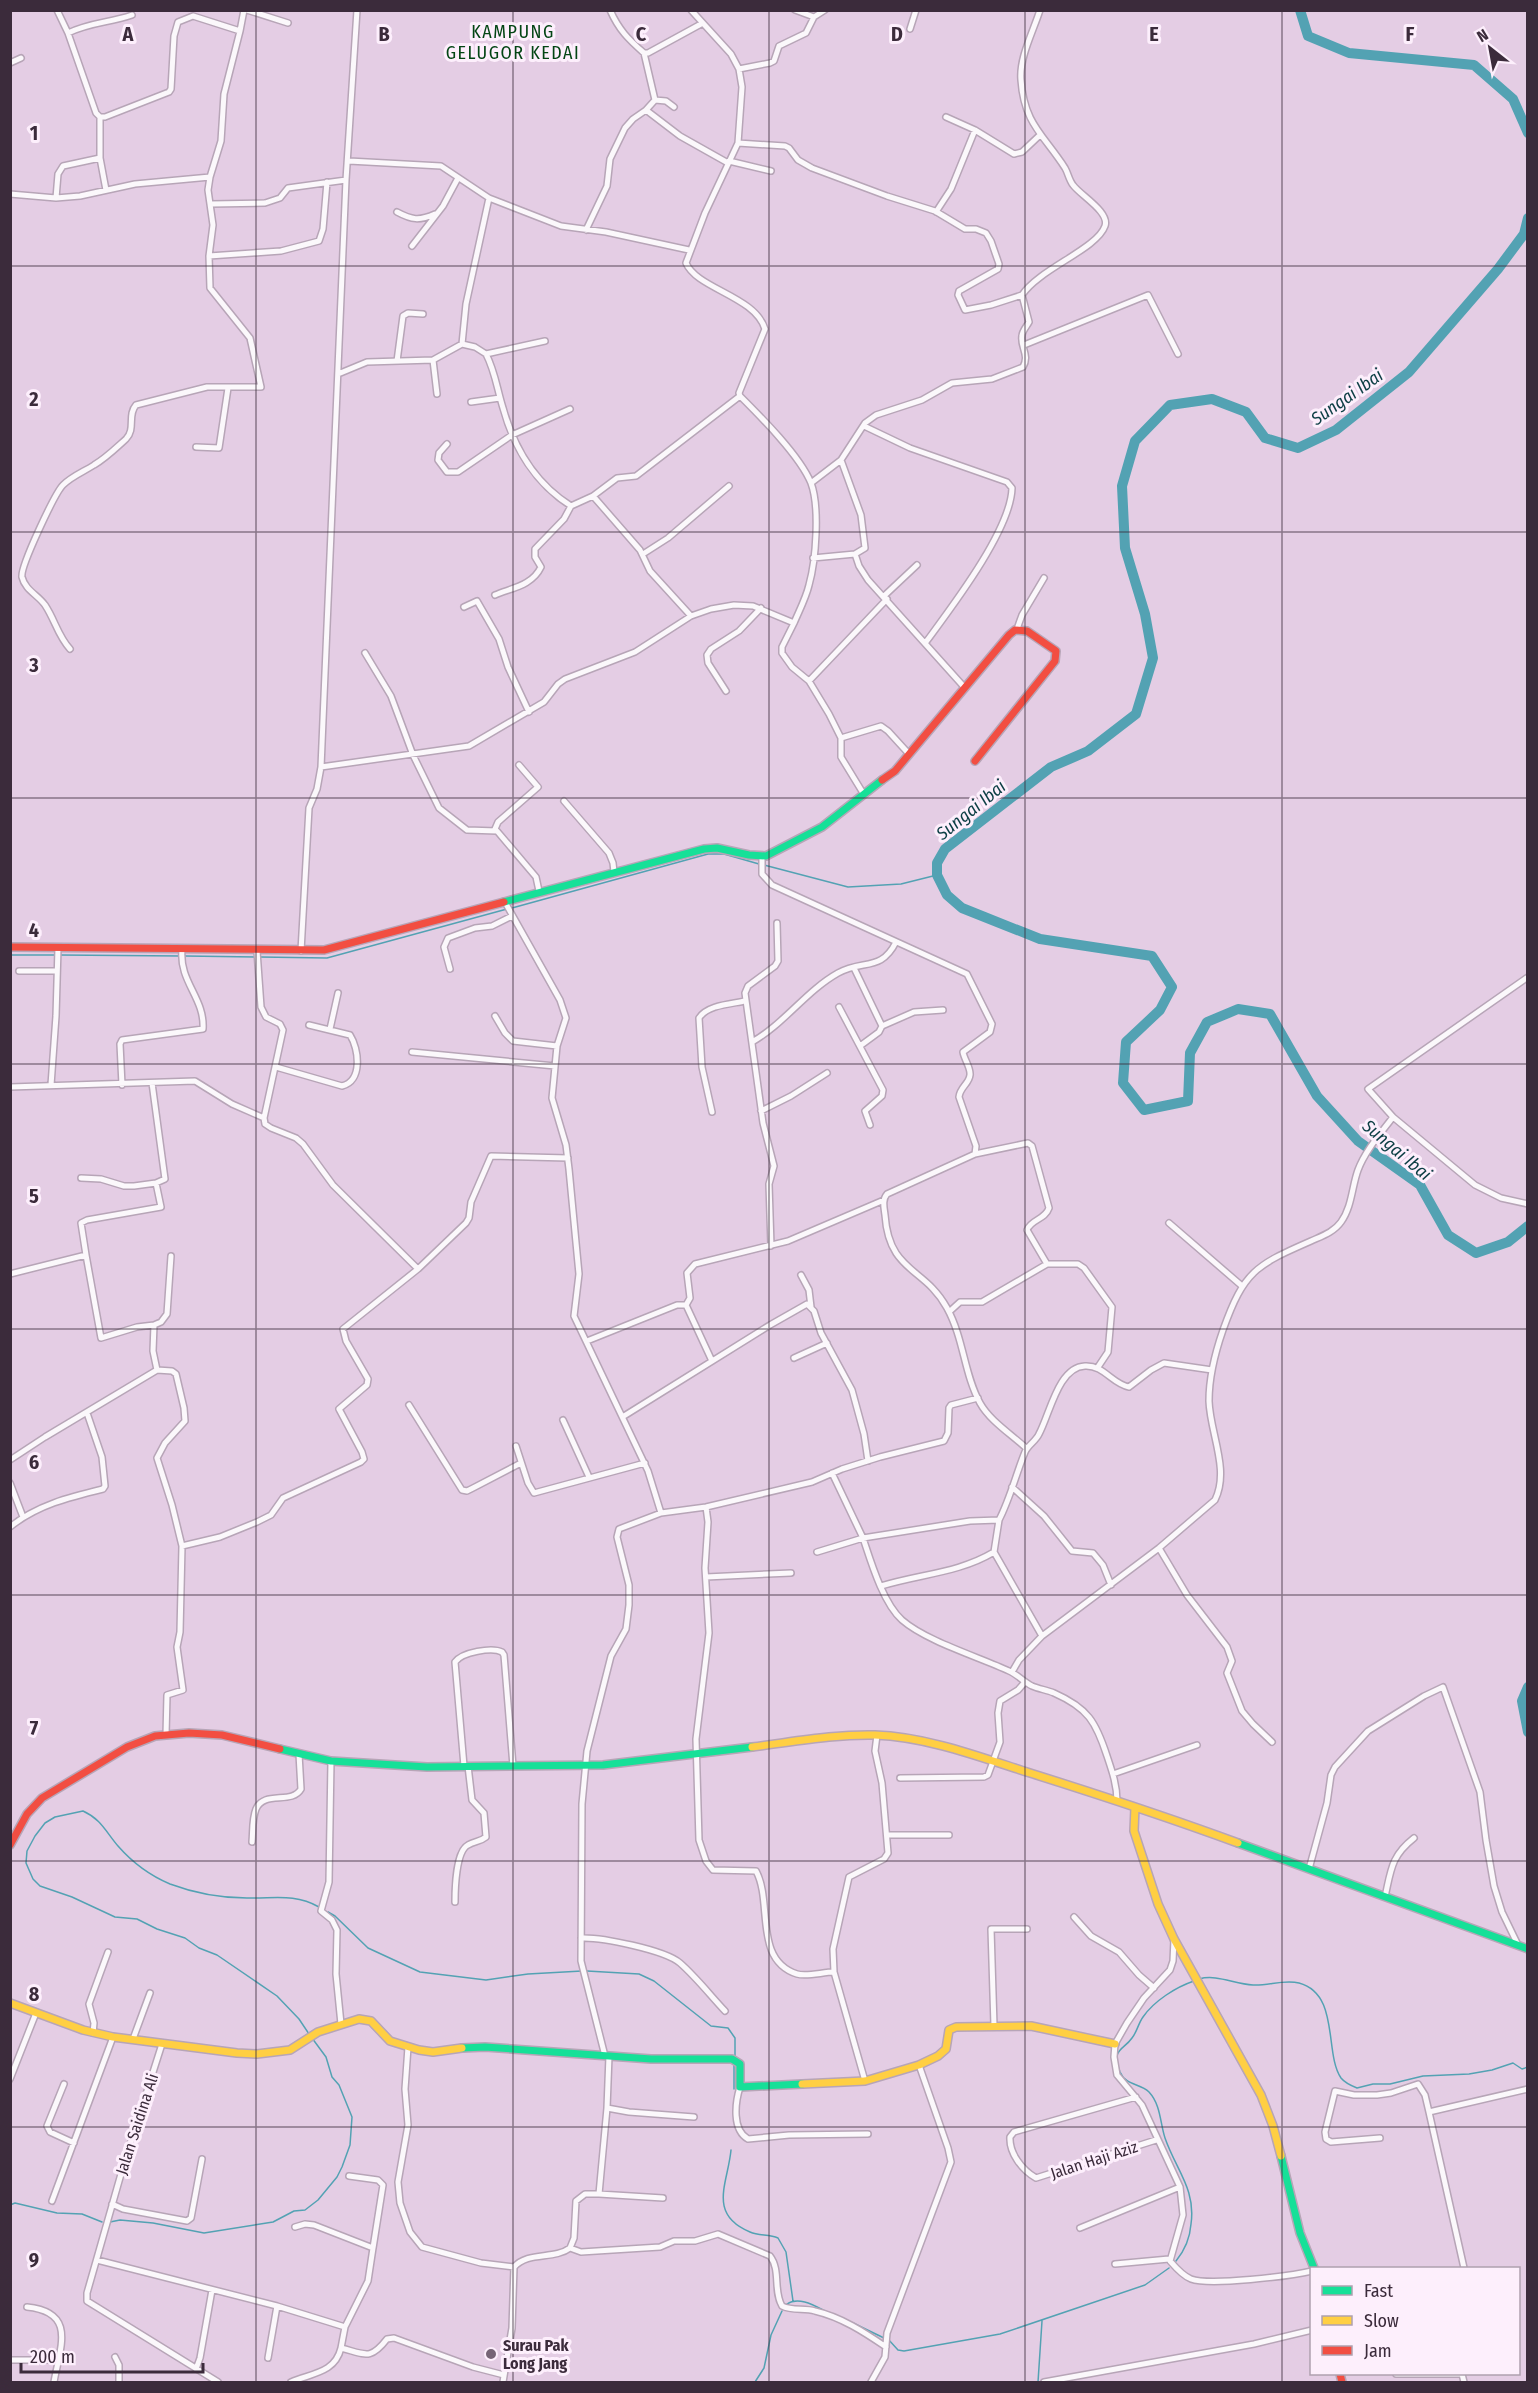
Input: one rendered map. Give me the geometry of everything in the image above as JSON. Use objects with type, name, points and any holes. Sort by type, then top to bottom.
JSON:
[{"type":"street","points":[[57,10],[68,33],[98,115],[100,158],[106,189]]},
{"type":"street","points":[[70,649],[59,636],[44,604],[27,587],[22,575],[26,557],[61,487],[77,474],[101,460],[128,437],[131,430],[131,413],[136,405],[195,389],[217,386],[261,387],[250,338],[210,288],[209,256],[213,225],[208,190],[221,141],[224,94],[245,10],[288,23]]},
{"type":"street","points":[[301,951],[309,808],[317,789],[321,767],[344,180],[349,161],[357,10]]},
{"type":"street","points":[[610,10],[623,35],[632,40],[644,53],[655,100]]},
{"type":"street","points":[[692,10],[701,24],[731,54],[739,69],[742,87],[738,143],[689,250],[686,262],[689,268],[746,306],[764,322],[765,334],[739,393],[777,435],[811,483],[815,519],[813,558],[807,592],[782,647],[782,653],[787,662],[808,681],[841,738],[842,757],[863,793]]},
{"type":"street","points":[[795,10],[814,17]]},
{"type":"street","points":[[739,69],[774,61],[779,46],[807,33],[814,17],[825,10]]},
{"type":"street","points":[[910,29],[916,10]]},
{"type":"street","points":[[738,143],[785,146],[798,160],[812,168],[936,212],[959,227],[986,233],[991,240],[999,264],[995,272],[959,291],[958,295],[965,310],[1022,295],[1032,282],[1096,240],[1105,226],[1106,218],[1072,184],[1066,169],[1040,135],[1027,112],[1020,77],[1040,10]]},
{"type":"street","points":[[68,33],[91,23],[119,20],[132,15]]},
{"type":"street","points":[[98,115],[105,117],[169,92],[174,36],[178,22],[182,19],[192,16],[240,32]]},
{"type":"street","points":[[644,53],[648,53],[701,24]]},
{"type":"street","points":[[10,63],[21,58]]},
{"type":"street","points":[[655,100],[666,101],[674,107]]},
{"type":"street","points":[[586,230],[607,186],[610,159],[624,128],[655,100]]},
{"type":"street","points":[[646,110],[680,136],[729,162],[771,171]]},
{"type":"street","points":[[946,117],[975,130],[1017,154],[1040,135]]},
{"type":"street","points":[[936,212],[951,189],[975,130]]},
{"type":"street","points":[[56,198],[58,174],[63,166],[100,158]]},
{"type":"street","points":[[349,161],[435,165],[445,168],[489,198],[561,226],[606,232],[689,250]]},
{"type":"street","points":[[10,194],[56,198],[80,196],[135,184],[210,177]]},
{"type":"street","points":[[412,246],[458,178]]},
{"type":"street","points":[[211,204],[265,202],[280,198],[288,188],[344,180]]},
{"type":"street","points":[[209,256],[281,251],[319,241],[323,229],[329,182]]},
{"type":"street","points":[[462,344],[466,304],[489,198]]},
{"type":"street","points":[[397,212],[411,219],[421,220],[436,213]]},
{"type":"street","points":[[811,483],[841,460],[864,426],[876,415],[922,400],[952,383],[992,379],[1019,369],[1025,362],[1022,333],[1029,322],[1022,295]]},
{"type":"street","points":[[1024,345],[1148,295],[1178,354]]},
{"type":"street","points":[[397,361],[403,316],[408,313],[423,314]]},
{"type":"street","points":[[486,354],[545,341]]},
{"type":"street","points":[[338,374],[367,363],[433,360],[462,344],[476,347],[486,354],[512,435],[525,460],[540,481],[571,506]]},
{"type":"street","points":[[433,360],[437,394]]},
{"type":"street","points":[[196,447],[219,448],[228,388]]},
{"type":"street","points":[[495,595],[517,589],[537,574],[541,567],[535,557],[535,549],[564,519],[571,506],[592,496],[617,477],[636,476],[740,396]]},
{"type":"street","points":[[471,402],[500,398]]},
{"type":"street","points":[[447,444],[438,457],[443,468],[452,473],[464,469],[512,435],[570,409]]},
{"type":"street","points":[[864,426],[910,448],[1007,483],[1012,488],[1002,525],[965,588],[926,642]]},
{"type":"street","points":[[813,558],[855,554],[865,548],[861,515],[841,460]]},
{"type":"street","points":[[643,554],[668,538],[729,486]]},
{"type":"street","points":[[592,496],[643,554],[650,571],[691,615]]},
{"type":"street","points":[[855,554],[864,574],[965,688]]},
{"type":"street","points":[[808,681],[917,565]]},
{"type":"street","points":[[10,947],[182,952],[301,951],[335,948],[505,903],[539,891],[704,849],[717,848],[761,859],[822,827],[863,793],[890,776],[1009,635],[1017,629],[1022,615],[1044,578]]},
{"type":"street","points":[[464,607],[477,601],[499,639],[508,667],[529,711]]},
{"type":"street","points":[[321,767],[464,748],[544,702],[565,679],[635,652],[691,615],[727,605],[741,604],[761,608],[794,623]]},
{"type":"street","points":[[726,691],[708,663],[707,655],[711,649],[739,631],[761,608]]},
{"type":"street","points":[[975,761],[1055,662],[1057,656],[1056,651],[1035,635],[1017,629]]},
{"type":"street","points":[[365,653],[391,696],[413,755],[441,811],[467,830],[495,829]]},
{"type":"street","points":[[841,738],[880,726],[888,731],[909,754]]},
{"type":"street","points":[[495,829],[498,822],[538,787],[519,765]]},
{"type":"street","points":[[564,801],[609,853],[614,872]]},
{"type":"street","points":[[495,829],[536,877],[539,891]]},
{"type":"street","points":[[761,859],[761,869],[766,881],[785,892],[967,974],[992,1024],[990,1032],[963,1052],[970,1074],[968,1081],[960,1089],[959,1097],[976,1146],[975,1154]]},
{"type":"street","points":[[505,903],[566,1018],[557,1046],[552,1098],[568,1158],[579,1274],[579,1288],[574,1312],[645,1463],[661,1513]]},
{"type":"street","points":[[450,969],[444,947],[448,938],[475,928],[492,926],[512,915]]},
{"type":"street","points":[[771,1246],[769,1184],[774,1166],[761,1111],[745,993],[748,986],[775,966],[778,961],[777,923]]},
{"type":"street","points":[[752,1042],[766,1034],[823,983],[840,972],[883,960],[890,954],[896,942]]},
{"type":"street","points":[[51,1085],[58,948]]},
{"type":"street","points":[[257,951],[256,964],[262,1011],[270,1020],[280,1024],[283,1030],[264,1118],[267,1127],[286,1133],[303,1144],[333,1185],[418,1269]]},
{"type":"street","points":[[122,1085],[120,1044],[122,1040],[203,1029],[198,1000],[181,965],[182,952]]},
{"type":"street","points":[[854,968],[882,1026]]},
{"type":"street","points":[[19,971],[57,970]]},
{"type":"street","points":[[1527,977],[1368,1089],[1393,1117],[1482,1190],[1501,1198],[1527,1204]]},
{"type":"street","points":[[330,1029],[338,993]]},
{"type":"street","points":[[712,1112],[702,1067],[699,1018],[708,1010],[745,1001]]},
{"type":"street","points":[[839,1007],[883,1090],[882,1096],[865,1111],[870,1125]]},
{"type":"street","points":[[860,1046],[879,1032],[882,1026],[914,1012],[943,1010]]},
{"type":"street","points":[[495,1016],[505,1033],[513,1041],[557,1046]]},
{"type":"street","points":[[276,1067],[342,1086],[347,1085],[357,1073],[354,1041],[348,1034],[309,1025]]},
{"type":"street","points":[[412,1052],[555,1066]]},
{"type":"street","points":[[761,1111],[791,1096],[827,1073]]},
{"type":"street","points":[[10,1087],[195,1081],[232,1104],[264,1118]]},
{"type":"street","points":[[81,1178],[101,1179],[124,1186],[156,1184],[162,1181],[165,1176],[152,1083]]},
{"type":"street","points":[[1012,1672],[1018,1660],[1042,1636],[1160,1548],[1210,1505],[1219,1490],[1221,1476],[1209,1401],[1212,1370],[1223,1330],[1242,1286],[1250,1276],[1274,1257],[1328,1233],[1341,1222],[1358,1168],[1393,1117]]},
{"type":"street","points":[[1026,1448],[988,1414],[971,1383],[961,1341],[949,1312],[935,1291],[894,1252],[885,1222],[884,1200],[887,1194],[975,1154],[1028,1143],[1032,1146],[1049,1208],[1044,1216],[1030,1224],[1027,1230],[1047,1264]]},
{"type":"street","points":[[182,1546],[220,1537],[257,1522],[271,1515],[283,1498],[364,1459],[339,1409],[367,1385],[368,1379],[342,1333],[343,1329],[441,1249],[469,1218],[471,1202],[490,1156],[568,1158]]},
{"type":"street","points":[[156,1184],[161,1207],[83,1221],[81,1226],[101,1338],[161,1322],[167,1314],[171,1256]]},
{"type":"street","points":[[686,1305],[690,1298],[687,1274],[692,1266],[771,1246],[806,1234],[884,1200]]},
{"type":"street","points":[[1169,1223],[1242,1286]]},
{"type":"street","points":[[10,1274],[86,1255]]},
{"type":"street","points":[[949,1312],[960,1302],[982,1302],[1047,1264],[1078,1264],[1092,1277],[1111,1302],[1113,1311],[1108,1352],[1098,1367]]},
{"type":"street","points":[[801,1275],[809,1290],[811,1306],[827,1343],[855,1398],[868,1461]]},
{"type":"street","points":[[624,1416],[802,1306],[807,1304],[811,1306]]},
{"type":"street","points":[[587,1341],[677,1305],[686,1305]]},
{"type":"street","points":[[686,1305],[712,1360]]},
{"type":"street","points":[[154,1324],[153,1351],[157,1370]]},
{"type":"street","points":[[794,1358],[827,1343]]},
{"type":"street","points":[[1042,1636],[994,1552],[999,1520],[1026,1448],[1040,1434],[1066,1375],[1079,1366],[1098,1367],[1120,1384],[1129,1387],[1164,1363],[1212,1370]]},
{"type":"street","points":[[10,1460],[157,1370],[168,1370],[176,1374],[185,1421],[165,1443],[157,1458],[182,1546],[180,1632],[177,1647],[183,1690],[167,1695],[166,1735]]},
{"type":"street","points":[[599,2194],[607,2108],[607,2056],[581,1961],[584,1766],[608,1667],[626,1629],[630,1591],[617,1537],[619,1529],[661,1513],[706,1506],[812,1482],[868,1461],[944,1441],[948,1433],[951,1405],[978,1398]]},
{"type":"street","points":[[409,1405],[462,1490],[467,1491],[521,1463]]},
{"type":"street","points":[[10,1527],[23,1517],[58,1501],[103,1489],[105,1486],[102,1457],[87,1413]]},
{"type":"street","points":[[563,1420],[589,1477]]},
{"type":"street","points":[[516,1446],[534,1493],[645,1463]]},
{"type":"street","points":[[832,1473],[863,1538],[892,1608],[907,1623],[954,1648],[1012,1672],[1025,1682],[1062,1697],[1089,1716],[1097,1727],[1113,1774],[1117,1788],[1116,1801]]},
{"type":"street","points":[[10,1483],[23,1517]]},
{"type":"street","points":[[1012,1487],[1044,1516],[1072,1551],[1094,1553],[1103,1565],[1110,1585]]},
{"type":"street","points":[[706,1506],[709,1633],[696,1738],[698,1829],[702,1850],[709,1866],[717,1872],[756,1871],[762,1889],[767,1932],[773,1952],[783,1966],[803,1975],[834,1972]]},
{"type":"street","points":[[817,1552],[863,1538],[970,1521],[999,1520]]},
{"type":"street","points":[[1160,1548],[1187,1595],[1229,1650],[1232,1661],[1227,1673],[1228,1679],[1242,1711],[1272,1742]]},
{"type":"street","points":[[881,1586],[903,1579],[944,1573],[994,1552]]},
{"type":"street","points":[[706,1577],[791,1574]]},
{"type":"street","points":[[454,1902],[461,1853],[468,1845],[478,1843],[486,1837],[484,1813],[472,1800],[466,1766],[455,1662],[463,1655],[496,1649],[502,1652],[505,1664],[513,1766]]},
{"type":"street","points":[[900,1778],[984,1777],[990,1773],[1001,1739],[998,1713],[1000,1701],[1018,1690],[1025,1682]]},
{"type":"street","points":[[1309,1869],[1327,1803],[1331,1775],[1335,1767],[1368,1731],[1443,1687],[1480,1792],[1494,1886],[1502,1912],[1518,1945]]},
{"type":"street","points":[[10,1845],[27,1814],[47,1795],[127,1747],[149,1738],[166,1735],[222,1735],[331,1761],[399,1766],[584,1766],[697,1755],[842,1734],[877,1735],[919,1740],[1177,1820],[1527,1949]]},
{"type":"street","points":[[865,2081],[834,1972],[833,1948],[849,1877],[886,1857],[888,1834],[882,1783],[875,1751],[877,1735]]},
{"type":"street","points":[[1113,1774],[1197,1744]]},
{"type":"street","points":[[252,1842],[255,1813],[258,1806],[267,1799],[294,1796],[301,1789],[299,1754]]},
{"type":"street","points":[[331,1761],[328,1882],[321,1911],[332,1920],[337,1930],[336,1974],[341,2024]]},
{"type":"street","points":[[1135,1807],[1133,1821],[1139,1849],[1156,1900],[1174,1939],[1204,1990],[1267,2110],[1296,2221],[1312,2267]]},
{"type":"street","points":[[888,1834],[949,1835]]},
{"type":"street","points":[[1385,1897],[1394,1857],[1414,1838]]},
{"type":"street","points":[[1074,1917],[1091,1936],[1119,1952],[1154,1988]]},
{"type":"street","points":[[994,2026],[992,1929],[1027,1929]]},
{"type":"street","points":[[581,1938],[593,1937],[642,1948],[674,1959],[725,2011]]},
{"type":"street","points":[[1169,2259],[1183,2215],[1180,2187],[1156,2140],[1142,2105],[1118,2075],[1114,2057],[1115,2044],[1138,2006],[1172,1966],[1174,1939]]},
{"type":"street","points":[[93,2033],[94,2023],[89,2004],[108,1952]]},
{"type":"street","points":[[133,2039],[150,1993]]},
{"type":"street","points":[[10,2003],[93,2033],[237,2054],[290,2050],[309,2037],[359,2019],[371,2021],[390,2041],[433,2052],[471,2046],[651,2059],[735,2060],[741,2064],[736,2127],[741,2135],[748,2139],[789,2135],[868,2134]]},
{"type":"street","points":[[10,2079],[36,2013]]},
{"type":"street","points":[[740,2087],[865,2081],[919,2065],[945,2051],[947,2033],[952,2028],[994,2026],[1042,2028],[1115,2044]]},
{"type":"street","points":[[52,2201],[92,2097],[112,2037]]},
{"type":"street","name":"Jalan Saidina Ali","points":[[162,2044],[112,2205],[87,2301],[196,2369]]},
{"type":"street","points":[[408,2047],[405,2089],[408,2125],[398,2182],[400,2203],[410,2232],[422,2247],[481,2263],[514,2267],[528,2259],[558,2254],[570,2248],[574,2238],[576,2201],[580,2196],[599,2194],[663,2198]]},
{"type":"street","points":[[871,2382],[885,2357],[887,2332],[951,2163],[948,2148],[919,2065]]},
{"type":"street","points":[[64,2084],[47,2127],[50,2132],[74,2143]]},
{"type":"street","points":[[1380,2138],[1331,2142],[1326,2139],[1325,2132],[1335,2091],[1354,2095],[1377,2095],[1418,2084],[1425,2095],[1464,2267]]},
{"type":"street","points":[[1429,2112],[1527,2089]]},
{"type":"street","name":"Jalan Haji Aziz","points":[[1136,2097],[1014,2132],[1010,2137],[1012,2151],[1025,2169],[1036,2178],[1156,2140]]},
{"type":"street","points":[[607,2108],[694,2117]]},
{"type":"street","points":[[112,2205],[188,2221],[191,2218],[202,2159]]},
{"type":"street","points":[[291,2382],[329,2368],[336,2363],[345,2327],[368,2281],[383,2185],[378,2180],[349,2176]]},
{"type":"street","points":[[1080,2228],[1180,2187]]},
{"type":"street","points":[[295,2227],[305,2224],[314,2225],[373,2248]]},
{"type":"street","points":[[570,2248],[581,2252],[660,2247],[674,2241],[694,2241],[712,2235],[724,2235],[770,2256],[775,2266],[778,2299],[782,2306],[791,2309],[814,2310],[852,2325],[886,2344]]},
{"type":"street","points":[[1115,2264],[1169,2259],[1188,2277],[1203,2281],[1287,2276],[1310,2271]]},
{"type":"street","points":[[96,2260],[277,2306],[345,2327]]},
{"type":"street","points":[[503,2382],[512,2328],[514,2267]]},
{"type":"street","points":[[212,2290],[196,2369],[218,2382]]},
{"type":"street","points":[[268,2358],[277,2306]]},
{"type":"street","points":[[27,2307],[44,2310],[54,2314],[58,2319],[62,2336],[54,2382]]},
{"type":"street","points":[[1044,2382],[1254,2344],[1310,2330]]},
{"type":"street","points":[[341,2348],[371,2354],[377,2352],[387,2339],[394,2338],[473,2367],[504,2375]]},
{"type":"street","points":[[115,2357],[119,2365],[119,2382]]},
{"type":"street","points":[[10,2360],[58,2360]]},
{"type":"waterway","name":"Sungai Ibai","points":[[1300,10],[1308,36],[1349,53],[1474,65],[1513,99],[1528,133]]},
{"type":"waterway","name":"Sungai Ibai","points":[[1528,218],[1524,234],[1498,269],[1409,372],[1336,430],[1298,448],[1265,438],[1246,412],[1212,399],[1170,405],[1135,441],[1122,486],[1125,548],[1145,614],[1153,658],[1136,714],[1088,751],[1051,767],[945,849],[937,863],[937,875],[947,895],[962,908],[1040,939],[1152,956],[1172,987],[1160,1010],[1126,1042],[1123,1083],[1144,1110],[1188,1101],[1190,1053],[1207,1022],[1238,1009],[1270,1014],[1317,1096],[1358,1141],[1420,1185],[1448,1235],[1476,1253],[1508,1242],[1528,1226]]},
{"type":"waterway","points":[[512,908],[708,854],[724,854],[759,864]]},
{"type":"waterway","points":[[764,865],[848,887],[901,884],[937,875]]},
{"type":"waterway","points":[[260,957],[327,958],[507,909]]},
{"type":"waterway","points":[[10,955],[55,955]]},
{"type":"waterway","points":[[59,955],[181,956]]},
{"type":"waterway","points":[[185,956],[256,957]]},
{"type":"waterway","name":"Sungai Ibai","points":[[1528,1687],[1522,1701],[1528,1732]]},
{"type":"waterway","points":[[309,2034],[299,2019],[277,1996],[217,1955],[199,1948],[185,1938],[157,1929],[137,1919],[115,1917],[72,1897],[40,1886],[33,1879],[26,1863],[27,1851],[45,1823],[55,1817],[83,1811],[99,1822],[123,1852],[136,1863],[170,1884],[218,1896],[292,1898],[319,1907]]},
{"type":"waterway","points":[[328,1912],[368,1948],[420,1972],[486,1980],[528,1974],[582,1971]]},
{"type":"waterway","points":[[587,1971],[639,1974],[654,1981],[711,2026],[728,2028],[735,2038],[735,2057]]},
{"type":"waterway","points":[[1199,1979],[1219,1978],[1253,1985],[1293,1982],[1312,1989],[1326,2011],[1336,2067],[1341,2078],[1357,2088],[1373,2084],[1390,2084],[1423,2076],[1469,2074],[1513,2063],[1522,2069],[1528,2067]]},
{"type":"waterway","points":[[1176,2261],[1186,2244],[1190,2229],[1191,2200],[1169,2149],[1153,2097],[1145,2089],[1123,2077],[1117,2054],[1132,2038],[1143,2017],[1153,2005],[1173,1991],[1194,1981]]},
{"type":"waterway","points":[[110,2222],[120,2220],[153,2223],[204,2233],[273,2222],[294,2211],[305,2210],[318,2200],[337,2177],[342,2167],[350,2145],[352,2117],[339,2085],[332,2077],[326,2057],[312,2038]]},
{"type":"waterway","points":[[734,2065],[734,2089]]},
{"type":"waterway","points":[[731,2150],[724,2186],[724,2207],[728,2216],[737,2225],[753,2233],[778,2238],[786,2252],[793,2301]]},
{"type":"waterway","points":[[10,2205],[15,2203],[57,2213],[82,2214],[102,2222]]},
{"type":"waterway","points":[[888,2339],[898,2350],[904,2351],[1000,2334],[1145,2285],[1169,2268]]},
{"type":"waterway","points":[[787,2304],[802,2301],[827,2312]]},
{"type":"waterway","points":[[755,2382],[764,2368],[771,2335],[782,2311]]},
{"type":"waterway","points":[[1038,2382],[1042,2321]]},
{"type":"waterway","points":[[853,2323],[884,2338]]},
{"type":"traffic: fast","points":[[504,902],[704,849],[717,848],[766,856],[822,827],[882,780]]},
{"type":"traffic: fast","points":[[280,1749],[331,1761],[427,1767],[603,1765],[752,1747]]},
{"type":"traffic: fast","points":[[1238,1843],[1528,1949]]},
{"type":"traffic: fast","points":[[462,2048],[485,2047],[651,2059],[732,2059],[740,2064],[740,2087],[802,2084]]},
{"type":"traffic: fast","points":[[1281,2156],[1300,2233],[1314,2267]]},
{"type":"traffic: slow","points":[[752,1747],[860,1735],[915,1740],[992,1761],[1238,1843]]},
{"type":"traffic: slow","points":[[1135,1807],[1134,1831],[1158,1904],[1174,1939],[1261,2095],[1281,2156]]},
{"type":"traffic: slow","points":[[10,2003],[83,2030],[113,2037],[237,2053],[257,2054],[290,2050],[318,2032],[359,2019],[371,2021],[390,2041],[419,2050],[433,2052],[462,2048]]},
{"type":"traffic: slow","points":[[802,2084],[865,2081],[919,2065],[938,2056],[946,2049],[949,2030],[956,2027],[1031,2026],[1115,2044]]},
{"type":"traffic: jam","points":[[882,780],[895,771],[1009,635],[1015,630],[1027,631],[1056,651],[1055,661],[975,761]]},
{"type":"traffic: jam","points":[[10,947],[324,950],[504,902]]},
{"type":"traffic: jam","points":[[10,1845],[27,1814],[42,1798],[127,1747],[155,1736],[189,1733],[222,1735],[280,1749]]},
{"type":"traffic: jam","points":[[1340,2375],[1342,2382]]},
{"type":"place","name":"Surau Pak Long Jang","points":[[491,2354]]},
{"type":"district","name":"KAMPUNG GELUGOR KEDAI","points":[[513,42]]}]
